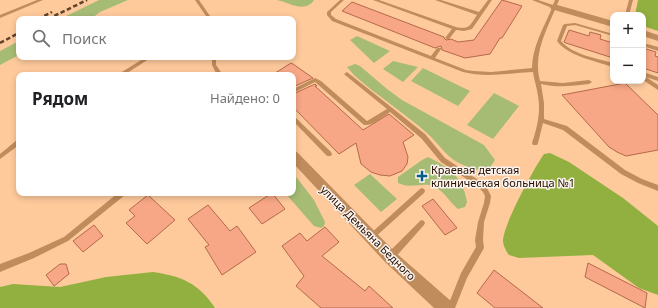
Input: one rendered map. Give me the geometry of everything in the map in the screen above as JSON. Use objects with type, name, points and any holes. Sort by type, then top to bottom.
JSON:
[{"type":"street","points":[[556,3],[610,23]]},
{"type":"street","points":[[646,34],[658,38]]},
{"type":"street","name":"улица Демьяна Бедного","points":[[296,158],[390,257],[446,308]]},
{"type":"lane","points":[[0,17],[41,0]]},
{"type":"lane","points":[[197,0],[208,16]]},
{"type":"lane","points":[[342,0],[330,9],[330,15],[334,20],[474,73],[534,70]]},
{"type":"lane","points":[[375,0],[454,28],[468,29],[490,0]]},
{"type":"lane","points":[[390,5],[396,0]]},
{"type":"lane","points":[[437,0],[480,14]]},
{"type":"lane","points":[[534,0],[556,3],[537,49],[534,70],[542,99],[542,121],[535,143]]},
{"type":"lane","points":[[628,12],[631,0]]},
{"type":"lane","points":[[610,34],[575,24],[565,25],[558,41],[561,46],[570,51],[610,63]]},
{"type":"lane","points":[[447,38],[454,28]]},
{"type":"lane","points":[[646,45],[658,49]]},
{"type":"lane","points":[[433,57],[439,49]]},
{"type":"lane","points":[[125,72],[145,60]]},
{"type":"lane","points":[[214,60],[214,65],[218,72]]},
{"type":"lane","points":[[347,74],[423,136],[443,160],[479,184],[488,196],[481,222],[479,240],[480,248],[464,276],[451,308]]},
{"type":"lane","points":[[646,76],[658,79]]},
{"type":"lane","points":[[646,78],[658,88]]},
{"type":"lane","points":[[296,90],[315,80],[366,123],[390,110]]},
{"type":"lane","points":[[538,82],[570,85],[589,82]]},
{"type":"lane","points":[[296,121],[328,154]]},
{"type":"lane","points":[[542,121],[565,128],[623,172],[658,188]]},
{"type":"lane","points":[[0,157],[16,144]]},
{"type":"lane","points":[[371,237],[422,191]]},
{"type":"lane","points":[[0,268],[38,253],[66,239],[119,196]]},
{"type":"lane","points":[[390,257],[422,223]]},
{"type":"green space","points":[[99,0],[128,0],[100,12],[95,16],[66,16]]},
{"type":"green space","points":[[277,0],[314,0],[310,4],[301,7]]},
{"type":"green space","points":[[638,0],[658,0],[658,31],[646,27],[646,12],[636,12]]},
{"type":"green space","points":[[357,36],[390,51],[374,63],[350,40]]},
{"type":"green space","points":[[16,43],[16,57],[0,65],[0,51]]},
{"type":"green space","points":[[393,61],[418,67],[403,82],[383,69]]},
{"type":"green space","points":[[355,64],[360,66],[402,100],[484,145],[495,160],[489,169],[481,170],[473,168],[461,164],[453,159],[419,126],[354,75],[347,67]]},
{"type":"green space","points":[[423,68],[470,91],[458,106],[411,81]]},
{"type":"green space","points":[[494,93],[519,106],[493,139],[467,125]]},
{"type":"green space","points":[[550,153],[569,162],[623,198],[658,226],[658,295],[639,288],[593,255],[519,258],[509,255],[503,241],[504,233],[513,210],[539,161],[544,154]]},
{"type":"green space","points":[[428,157],[449,169],[459,180],[467,202],[465,207],[458,209],[442,192],[431,185],[408,186],[398,183],[398,177]]},
{"type":"green space","points":[[370,174],[397,199],[381,212],[354,185]]},
{"type":"green space","points":[[296,178],[314,200],[325,222],[324,226],[321,228],[314,226],[288,196],[296,196]]},
{"type":"green space","points":[[153,272],[172,276],[188,282],[202,292],[215,308],[0,308],[0,287],[13,284],[60,287],[106,277]]},
{"type":"building","points":[[502,0],[522,6],[490,54],[465,58],[442,50],[441,46],[435,48],[342,11],[352,2],[444,37],[446,40],[451,39],[458,42],[474,40]]},
{"type":"building","points":[[569,30],[589,36],[590,32],[601,35],[600,39],[610,42],[610,57],[566,43],[564,42]]},
{"type":"building","points":[[646,49],[656,52],[655,56],[658,57],[658,73],[646,69]]},
{"type":"building","points":[[291,63],[313,78],[296,86],[296,72],[277,72]]},
{"type":"building","points":[[315,84],[317,86],[315,86],[363,130],[389,114],[414,135],[403,142],[408,157],[407,164],[402,171],[390,176],[380,175],[371,172],[361,164],[356,143],[339,154],[296,110],[296,93]]},
{"type":"building","points":[[626,84],[658,115],[658,150],[626,156],[617,152],[609,147],[562,95]]},
{"type":"building","points":[[147,196],[149,196],[175,220],[147,244],[126,223],[135,216],[129,210]]},
{"type":"building","points":[[267,196],[274,196],[285,209],[262,224],[249,208]]},
{"type":"building","points":[[433,199],[457,228],[445,235],[422,206]]},
{"type":"building","points":[[208,205],[230,231],[237,226],[256,252],[222,275],[205,247],[209,245],[188,219]]},
{"type":"building","points":[[94,225],[103,236],[83,252],[73,241]]},
{"type":"building","points":[[325,227],[339,242],[322,256],[365,291],[369,286],[393,308],[321,308],[296,286],[304,276],[282,246],[300,233],[307,241]]},
{"type":"building","points":[[588,263],[647,293],[645,308],[585,277]]},
{"type":"building","points":[[60,264],[66,264],[69,274],[54,286],[46,275]]},
{"type":"building","points":[[494,270],[543,308],[495,308],[477,293]]},
{"type":"railway","points":[[54,16],[87,0]]},
{"type":"railway","points":[[44,16],[52,12]]},
{"type":"railway","points":[[0,43],[16,35]]},
{"type":"place","name":"Краевая детская клиническая больница №1","points":[[422,176]]}]
